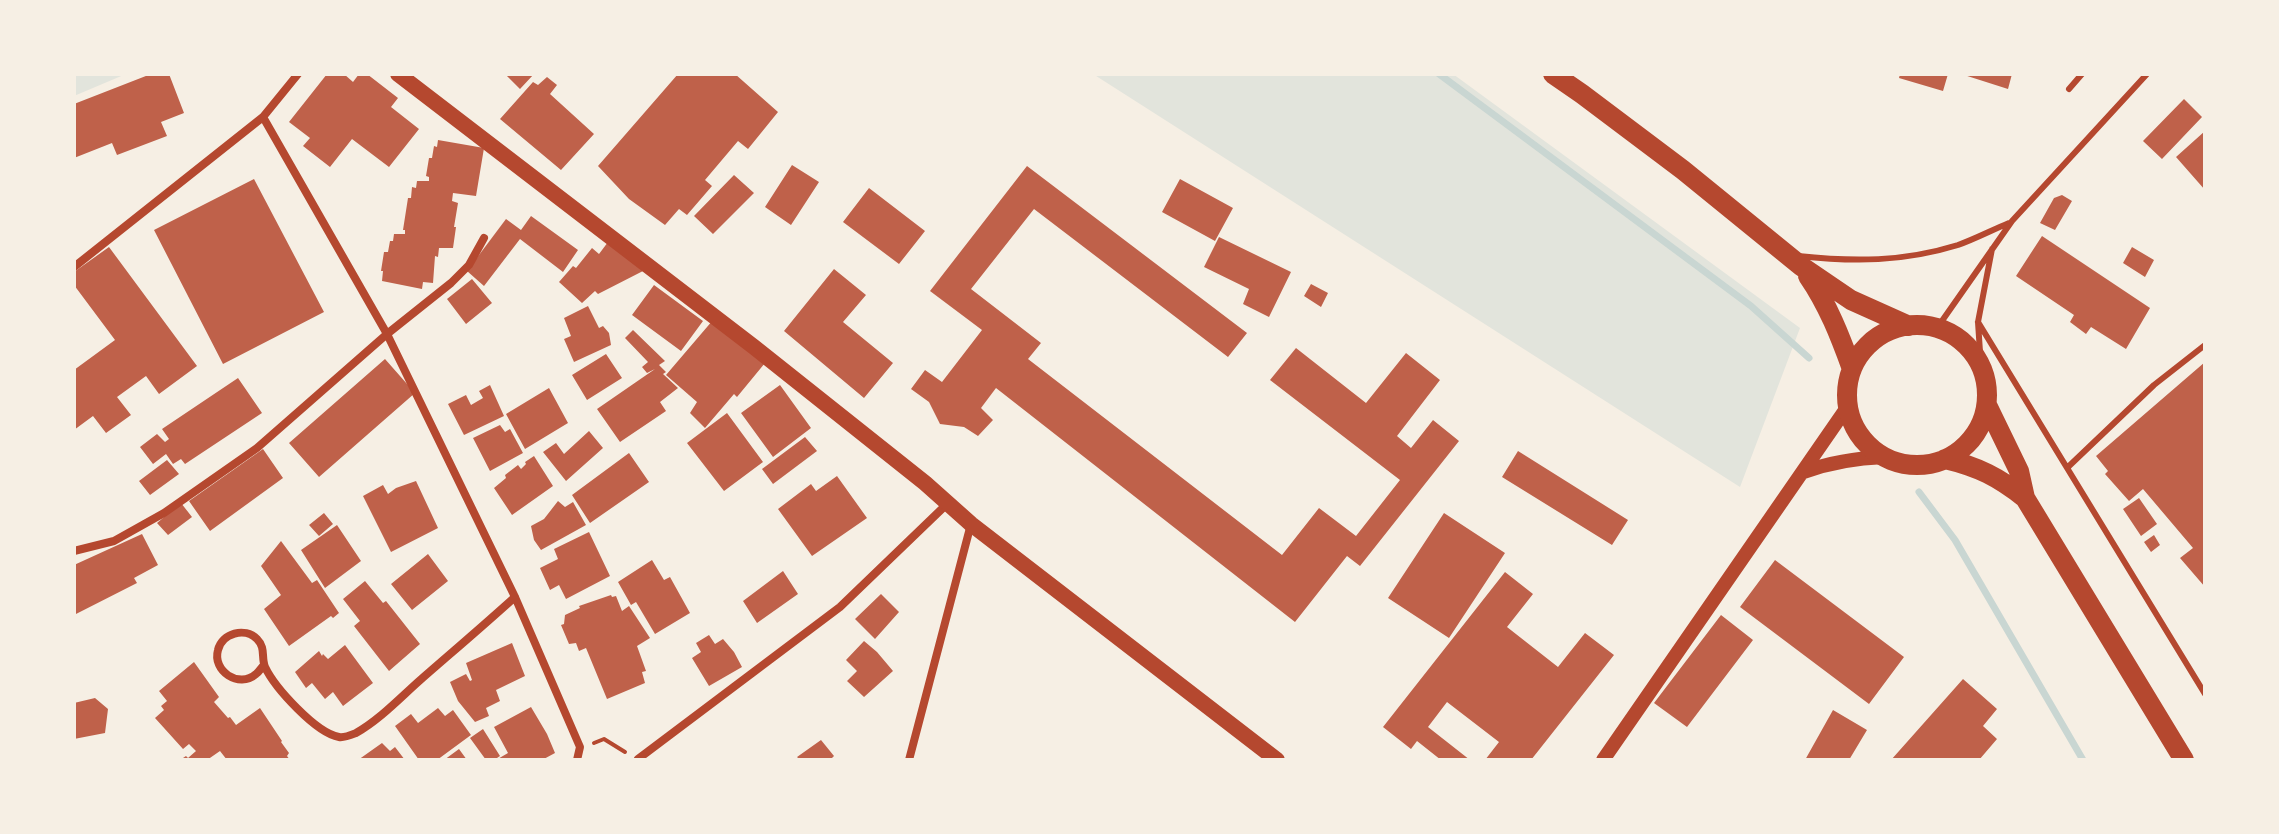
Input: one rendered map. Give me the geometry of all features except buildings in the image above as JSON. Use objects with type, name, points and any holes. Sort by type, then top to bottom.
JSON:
[{"type":"main road","points":[[398,74],[754,347],[925,483],[971,524],[1277,760]]},
{"type":"main road","points":[[1553,74],[1683,170],[1794,260],[1851,300],[1909,326]]},
{"type":"main road","points":[[1794,260],[1822,297],[1839,331],[1852,369]]},
{"type":"main road","points":[[1909,326],[1937,328],[1955,337],[1970,350],[1981,367],[1987,405],[1979,427],[1965,446],[1945,459],[1915,465],[1885,457],[1867,445],[1854,427],[1847,387],[1861,353],[1875,339],[1891,330],[1909,326]]},
{"type":"main road","points":[[1987,405],[2019,471],[2025,498],[2184,760]]},
{"type":"main road","points":[[1945,459],[1973,465],[2000,479],[2025,498]]},
{"type":"street","points":[[74,267],[263,117],[298,74]]},
{"type":"street","points":[[263,117],[387,334],[515,597],[580,747],[577,760]]},
{"type":"street","points":[[74,551],[114,541],[176,505],[257,448],[387,334],[451,283],[469,265],[484,238]]},
{"type":"street","points":[[1603,760],[1848,406]]},
{"type":"street","points":[[1804,472],[1855,458],[1885,457]]},
{"type":"street","points":[[638,759],[840,607],[947,504]]},
{"type":"street","points":[[909,760],[971,524]]},
{"type":"street","points":[[264,665],[255,676],[240,681],[226,676],[217,663],[218,648],[227,636],[242,632],[256,637],[264,650],[264,665],[298,711],[327,733],[342,738],[356,733],[389,708],[515,597]]},
{"type":"lane","points":[[2069,89],[2082,74]]},
{"type":"lane","points":[[1937,328],[2012,221],[2147,74]]},
{"type":"lane","points":[[1794,260],[1902,258],[1959,244],[2012,221]]},
{"type":"lane","points":[[1981,367],[1978,322],[1993,246]]},
{"type":"lane","points":[[1978,322],[2205,694]]},
{"type":"lane","points":[[2068,467],[2154,385],[2205,345]]},
{"type":"path","points":[[580,747],[604,739],[638,759]]},
{"type":"shaded area","points":[[74,74],[126,74],[74,96]]},
{"type":"shaded area","points":[[1093,74],[1453,74],[1800,328],[1740,487]]},
{"type":"waterway","points":[[1439,74],[1751,306],[1809,358]]},
{"type":"waterway","points":[[1919,492],[1955,540],[2083,760]]}]
